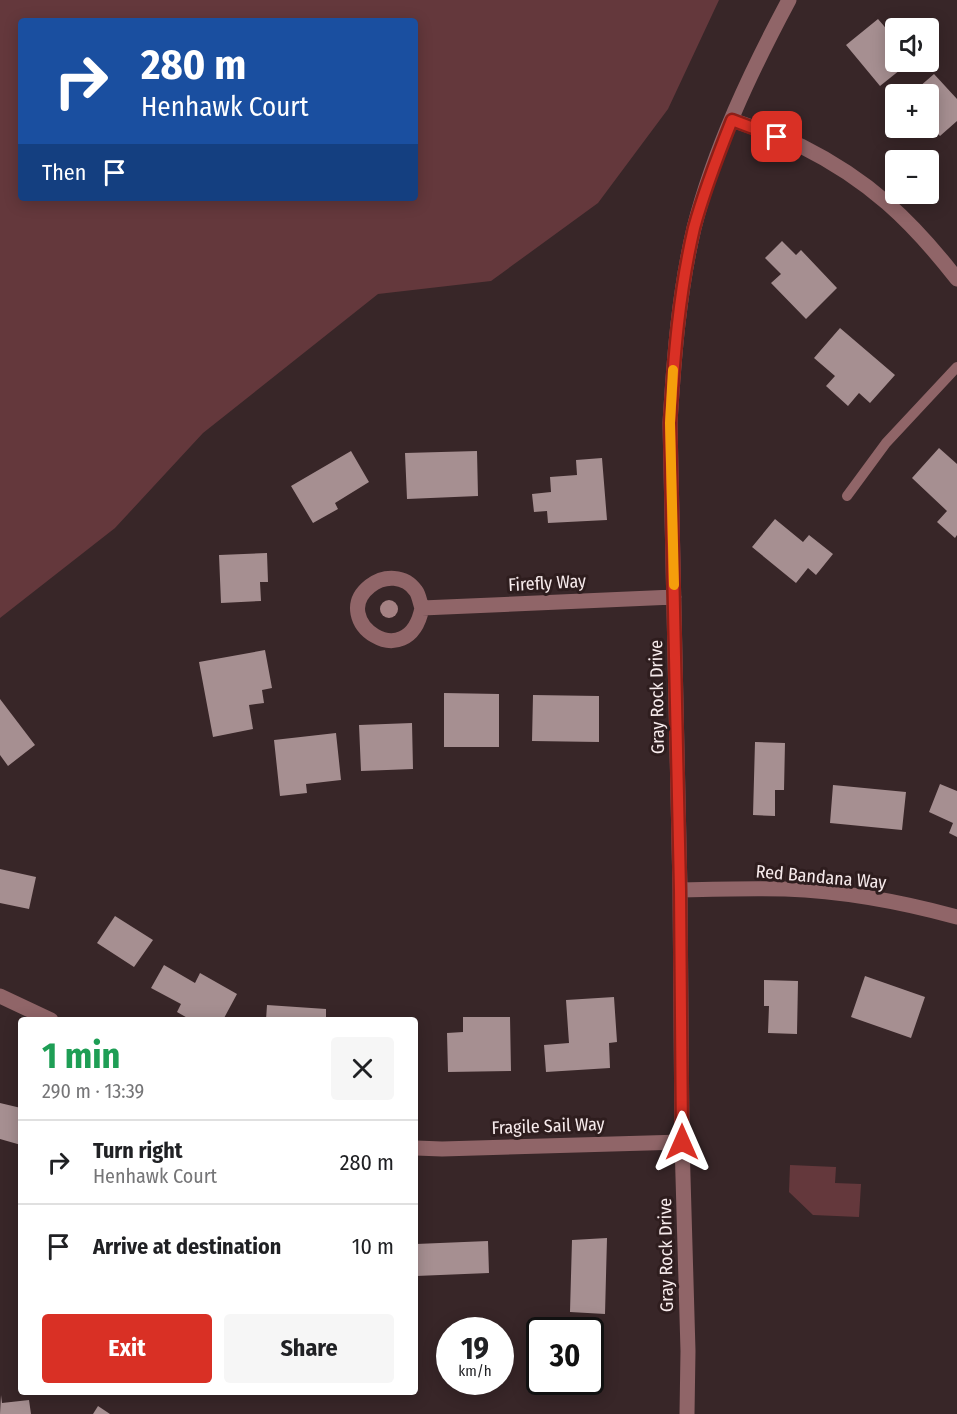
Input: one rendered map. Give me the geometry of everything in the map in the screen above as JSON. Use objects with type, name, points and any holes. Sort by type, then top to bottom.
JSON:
[{"type":"street","name":"Gray Rock Drive","points":[[687,1414],[688,1351],[682,1142],[680,890],[670,423],[676,339],[682,289],[695,227],[709,179],[763,49],[789,0]]},
{"type":"street","points":[[732,120],[799,145],[842,168],[871,188],[932,246],[957,279]]},
{"type":"street","points":[[391,577],[404,581],[416,591],[422,608],[419,622],[406,637],[390,641],[375,637],[364,627],[358,613],[359,603],[365,590],[377,580],[391,577]]},
{"type":"street","name":"Firefly Way","points":[[422,608],[674,597]]},
{"type":"street","name":"Red Bandana Way","points":[[680,890],[786,889],[838,894],[927,909],[957,917]]},
{"type":"street","points":[[0,996],[45,1017]]},
{"type":"street","name":"Fragile Sail Way","points":[[418,1148],[682,1142]]},
{"type":"lane","points":[[847,496],[886,442],[957,367]]},
{"type":"shaded area","points":[[0,0],[719,0],[668,109],[598,203],[491,281],[378,294],[203,433],[115,528],[0,618]]},
{"type":"shaded area","points":[[790,1165],[836,1167],[835,1183],[861,1184],[859,1217],[813,1215],[789,1192]]},
{"type":"building","points":[[878,19],[885,27],[885,72],[898,72],[880,86],[846,45]]},
{"type":"building","points":[[934,74],[957,99],[957,121],[940,136],[939,84],[922,84]]},
{"type":"building","points":[[782,241],[796,255],[801,250],[837,288],[806,319],[771,283],[781,274],[765,258]]},
{"type":"building","points":[[840,328],[895,375],[870,403],[859,393],[848,406],[826,386],[835,376],[814,358]]},
{"type":"building","points":[[939,448],[957,464],[957,535],[955,538],[937,522],[947,511],[912,478]]},
{"type":"building","points":[[351,451],[369,482],[335,503],[338,509],[313,523],[291,486]]},
{"type":"building","points":[[477,451],[478,496],[407,499],[405,453]]},
{"type":"building","points":[[602,458],[607,520],[548,523],[547,511],[534,512],[532,494],[551,492],[550,477],[577,475],[576,460]]},
{"type":"building","points":[[775,519],[803,542],[809,535],[833,554],[816,575],[808,568],[796,583],[752,547]]},
{"type":"building","points":[[267,553],[268,582],[260,582],[261,601],[221,603],[219,555]]},
{"type":"building","points":[[265,650],[272,688],[262,690],[264,703],[249,705],[253,729],[213,737],[199,662]]},
{"type":"building","points":[[444,693],[499,694],[499,747],[444,747]]},
{"type":"building","points":[[533,695],[599,696],[599,742],[532,741]]},
{"type":"building","points":[[0,699],[35,745],[8,766],[0,755]]},
{"type":"building","points":[[412,723],[413,769],[361,771],[359,725]]},
{"type":"building","points":[[336,733],[341,780],[306,784],[307,793],[280,796],[274,740]]},
{"type":"building","points":[[755,742],[785,743],[784,790],[775,790],[775,816],[753,815]]},
{"type":"building","points":[[940,784],[957,791],[957,837],[949,833],[953,823],[929,812]]},
{"type":"building","points":[[833,785],[906,792],[902,830],[830,823]]},
{"type":"building","points":[[0,869],[36,877],[29,909],[0,903]]},
{"type":"building","points":[[115,916],[153,940],[134,967],[97,943]]},
{"type":"building","points":[[164,965],[195,983],[200,973],[237,994],[225,1017],[186,1017],[177,1012],[181,1004],[151,988]]},
{"type":"building","points":[[865,976],[925,997],[911,1038],[851,1017]]},
{"type":"building","points":[[764,980],[798,981],[797,1034],[768,1033],[769,1006],[764,1006]]},
{"type":"building","points":[[614,997],[617,1042],[609,1043],[610,1068],[546,1072],[544,1045],[569,1043],[566,1000]]},
{"type":"building","points":[[267,1005],[326,1009],[326,1017],[266,1017]]},
{"type":"building","points":[[463,1017],[510,1017],[511,1071],[448,1072],[447,1033],[463,1032]]},
{"type":"building","points":[[0,1103],[18,1107],[18,1144],[0,1139]]},
{"type":"building","points":[[607,1238],[605,1314],[570,1312],[572,1240]]},
{"type":"building","points":[[488,1241],[489,1273],[418,1276],[418,1244]]},
{"type":"building","points":[[1,1395],[2,1403],[29,1400],[31,1414],[0,1414]]},
{"type":"building","points":[[98,1406],[110,1414],[93,1414]]},
{"type":"slow traffic","points":[[673,370],[670,423],[674,585]]},
{"type":"route","points":[[682,1142],[680,890],[670,423],[674,349],[682,289],[695,227],[709,179],[732,120],[777,137]]}]
